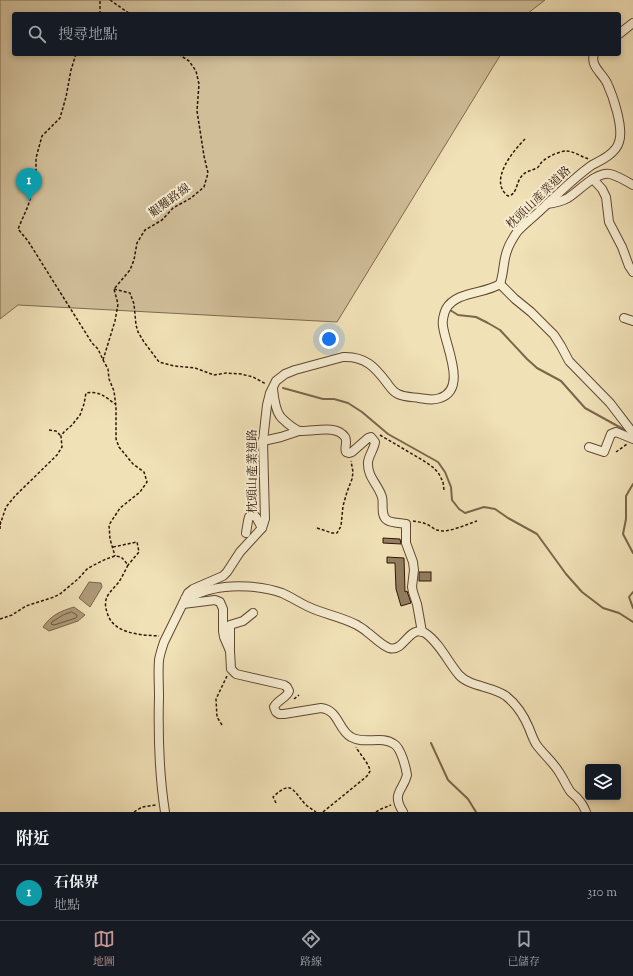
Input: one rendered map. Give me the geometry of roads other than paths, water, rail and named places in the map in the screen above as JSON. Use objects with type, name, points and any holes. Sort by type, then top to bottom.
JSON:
[{"type":"street","points":[[621,32],[633,23]]},
{"type":"street","name":"枕頭山產業道路","points":[[165,808],[159,756],[159,660],[164,642],[188,593],[193,589],[223,576],[240,552],[262,528],[265,519],[263,441],[267,405],[270,393],[276,381],[285,374],[295,370],[343,357],[350,357],[360,359],[377,370],[397,394],[429,400],[441,398],[450,391],[454,376],[451,356],[443,326],[443,318],[446,309],[457,299],[469,294],[491,289],[500,284],[506,252],[509,244],[518,232],[573,180],[616,149],[619,143],[621,136],[616,108],[607,83],[594,65],[594,56]]},
{"type":"street","points":[[547,204],[558,203],[596,177],[604,174],[610,174],[633,185]]},
{"type":"street","points":[[593,179],[602,189],[606,197],[609,222],[633,272]]},
{"type":"street","points":[[500,284],[554,335],[569,361],[610,403],[633,433]]},
{"type":"street","points":[[624,318],[633,321]]},
{"type":"street","points":[[273,388],[274,402],[280,416],[299,431]]},
{"type":"street","points":[[263,441],[299,431],[332,430],[341,433],[345,437],[345,448],[346,452],[349,453],[368,438],[372,438],[375,442],[368,461],[368,470],[382,498],[385,518],[388,521],[406,524],[406,543],[413,562],[414,570],[412,587],[422,632]]},
{"type":"street","points":[[589,447],[604,452],[610,434],[616,432],[633,439]]},
{"type":"street","points":[[246,533],[248,521],[250,517],[254,515],[262,528]]},
{"type":"street","points":[[184,602],[198,594],[213,589],[248,587],[270,590],[283,594],[309,608],[355,624],[389,648],[393,649],[399,647],[410,635],[417,632],[422,632],[428,635],[465,680],[494,689],[514,704],[523,717],[533,739],[560,772],[570,791],[583,805],[586,812]]},
{"type":"street","points":[[184,602],[215,600],[220,602],[223,609],[224,637],[230,651]]},
{"type":"street","points":[[253,613],[243,621],[230,625],[231,669],[236,674],[287,687],[289,691],[288,693],[275,704],[274,707],[276,712],[279,714],[321,708],[326,709],[336,717],[341,727],[349,736],[363,741],[387,741],[398,747],[407,775],[398,793],[399,804],[403,812]]},
{"type":"water","points":[[89,582],[101,583],[102,587],[90,607],[79,598]]},
{"type":"water","points":[[74,607],[85,615],[78,621],[49,631],[43,627],[49,619]]},
{"type":"waterway","points":[[450,310],[458,315],[476,317],[500,330],[537,368],[561,381],[585,408],[626,432]]},
{"type":"waterway","points":[[283,388],[323,399],[334,399],[348,403],[362,412],[388,434],[438,462],[445,472],[451,487],[452,500],[459,509],[465,513],[484,507],[495,509],[537,534],[566,574],[582,592],[603,608],[619,613],[633,622]]},
{"type":"waterway","points":[[633,484],[626,496],[626,519],[623,534],[633,553]]},
{"type":"waterway","points":[[633,592],[629,597],[633,608]]},
{"type":"waterway","points":[[431,743],[448,780],[468,799],[476,812]]},
{"type":"place","name":"石保界","points":[[29,201]]}]
